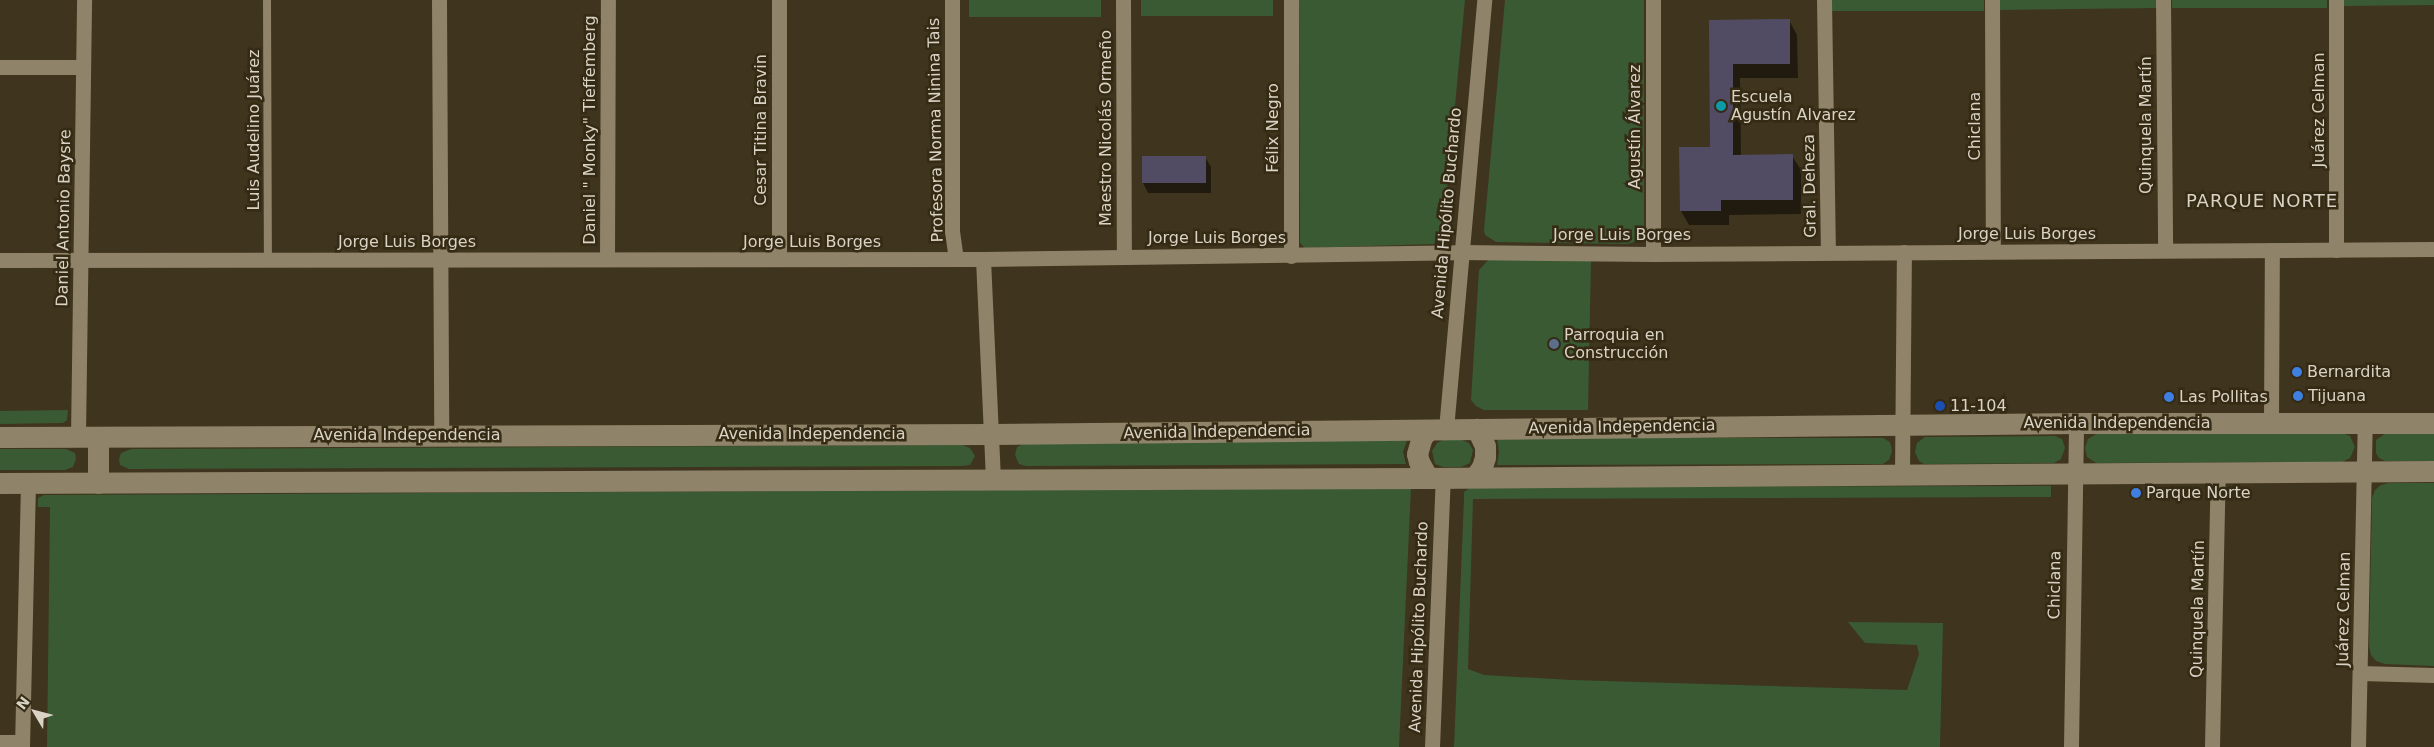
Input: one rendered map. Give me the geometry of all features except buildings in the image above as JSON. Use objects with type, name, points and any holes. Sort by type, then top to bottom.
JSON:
[{"type":"main road","name":"Avenida Independencia","points":[[0,437],[991,434],[1903,424],[2434,423]]},
{"type":"main road","points":[[1435,478],[1419,462],[1417,454],[1422,437],[1437,429]]},
{"type":"main road","points":[[1475,477],[1482,467],[1485,457],[1485,446],[1477,429]]},
{"type":"main road","points":[[88,436],[98,483]]},
{"type":"main road","points":[[0,483],[993,478],[1435,478],[1902,474],[2074,475],[2434,471]]},
{"type":"street","name":"Daniel Antonio Baysre","points":[[84,0],[81,260],[88,436]]},
{"type":"street","points":[[439,0],[441,435]]},
{"type":"street","name":"Daniel \" Monky\" Tieffemberg","points":[[607,259],[608,0]]},
{"type":"street","name":"Cesar Titina Bravin","points":[[779,0],[779,259]]},
{"type":"street","name":"Profesora Norma Ninina Tais","points":[[952,0],[952,231],[956,259]]},
{"type":"street","name":"Maestro Nicolás Ormeño","points":[[1123,0],[1124,255]]},
{"type":"street","name":"Félix Negro","points":[[1291,0],[1291,256]]},
{"type":"street","name":"Avenida Hipólito Buchardo","points":[[1437,429],[1460,252],[1484,0]]},
{"type":"street","name":"Agustín Álvarez","points":[[1653,0],[1653,254]]},
{"type":"street","name":"Gral. Deheza","points":[[1824,0],[1828,252]]},
{"type":"street","name":"Chiclana","points":[[1992,0],[1993,251]]},
{"type":"street","name":"Quinquela Martín","points":[[2163,0],[2165,250]]},
{"type":"street","name":"Juárez Celman","points":[[2336,0],[2336,250]]},
{"type":"street","points":[[0,67],[83,67]]},
{"type":"street","name":"Jorge Luis Borges","points":[[0,260],[984,259],[1124,255],[1291,256],[1460,252],[1653,254],[2434,249]]},
{"type":"street","points":[[2271,422],[2272,250]]},
{"type":"street","points":[[1902,474],[1904,252]]},
{"type":"street","points":[[984,259],[993,478]]},
{"type":"street","name":"Chiclana","points":[[2071,747],[2076,423]]},
{"type":"street","name":"Juárez Celman","points":[[2358,747],[2365,423]]},
{"type":"street","name":"Quinquela Martín","points":[[2212,747],[2218,472]]},
{"type":"street","name":"Avenida Hipólito Buchardo","points":[[1432,747],[1435,478]]},
{"type":"street","points":[[0,742],[22,744],[28,483]]},
{"type":"street","points":[[2360,673],[2434,675]]},
{"type":"lane","name":"Luis Audelino Juárez","points":[[268,0],[268,260]]},
{"type":"green space","points":[[969,0],[1101,0],[1101,17],[969,17]]},
{"type":"green space","points":[[1141,0],[1273,0],[1273,16],[1141,16]]},
{"type":"green space","points":[[1299,0],[1465,0],[1443,231],[1434,244],[1305,248],[1300,243]]},
{"type":"green space","points":[[1505,0],[1644,0],[1644,226],[1635,242],[1627,244],[1496,242],[1485,235]]},
{"type":"green space","points":[[1831,0],[1984,0],[1984,11],[1831,11]]},
{"type":"green space","points":[[2000,0],[2157,0],[2157,8],[2000,10]]},
{"type":"green space","points":[[2172,0],[2327,0],[2327,8],[2172,8]]},
{"type":"green space","points":[[2343,0],[2434,0],[2434,5],[2343,6]]},
{"type":"green space","points":[[1489,259],[1591,260],[1588,410],[1484,410],[1476,406],[1471,400],[1479,270]]},
{"type":"green space","points":[[68,410],[67,420],[63,423],[0,424],[0,411]]},
{"type":"green space","points":[[2342,433],[2350,436],[2355,447],[2350,458],[2342,462],[2096,463],[2087,457],[2085,448],[2088,439],[2096,434]]},
{"type":"green space","points":[[2386,433],[2434,433],[2434,461],[2385,461],[2379,458],[2376,453],[2376,440]]},
{"type":"green space","points":[[2055,436],[2062,439],[2065,448],[2061,459],[2054,463],[1924,464],[1919,461],[1915,452],[1917,443],[1925,437]]},
{"type":"green space","points":[[1497,438],[1883,438],[1890,442],[1892,451],[1889,460],[1883,464],[1497,465],[1499,452]]},
{"type":"green space","points":[[1407,440],[1403,452],[1406,464],[1026,466],[1019,464],[1015,455],[1017,447],[1023,444]]},
{"type":"green space","points":[[1443,440],[1462,440],[1469,443],[1473,450],[1470,463],[1461,467],[1443,467],[1435,464],[1432,451],[1437,443]]},
{"type":"green space","points":[[962,445],[970,448],[975,456],[970,465],[129,469],[120,465],[119,459],[121,453],[131,449]]},
{"type":"green space","points":[[0,449],[66,449],[75,453],[76,459],[73,467],[65,470],[0,470]]},
{"type":"green space","points":[[2389,483],[2434,483],[2434,666],[2385,664],[2376,661],[2371,655],[2369,646],[2372,498],[2375,490],[2381,485]]},
{"type":"green space","points":[[2051,486],[2051,497],[1473,499],[1468,669],[1484,675],[1572,680],[1907,690],[1919,654],[1917,645],[1865,643],[1848,622],[1943,623],[1940,747],[1454,747],[1464,492],[1471,487]]},
{"type":"green space","points":[[1411,488],[1399,747],[47,747],[50,507],[38,507],[38,498],[44,495]]},
{"type":"place","name":"Escuela Agustín Alvarez","points":[[1721,106]]},
{"type":"place","name":"Parroquia en Construcción","points":[[1554,344]]},
{"type":"place","name":"Bernardita","points":[[2297,372]]},
{"type":"place","name":"Tijuana","points":[[2298,396]]},
{"type":"place","name":"Las Pollitas","points":[[2169,397]]},
{"type":"place","name":"11-104","points":[[1940,406]]},
{"type":"place","name":"Parque Norte","points":[[2136,493]]},
{"type":"district","name":"PARQUE NORTE","points":[[2262,201]]}]
